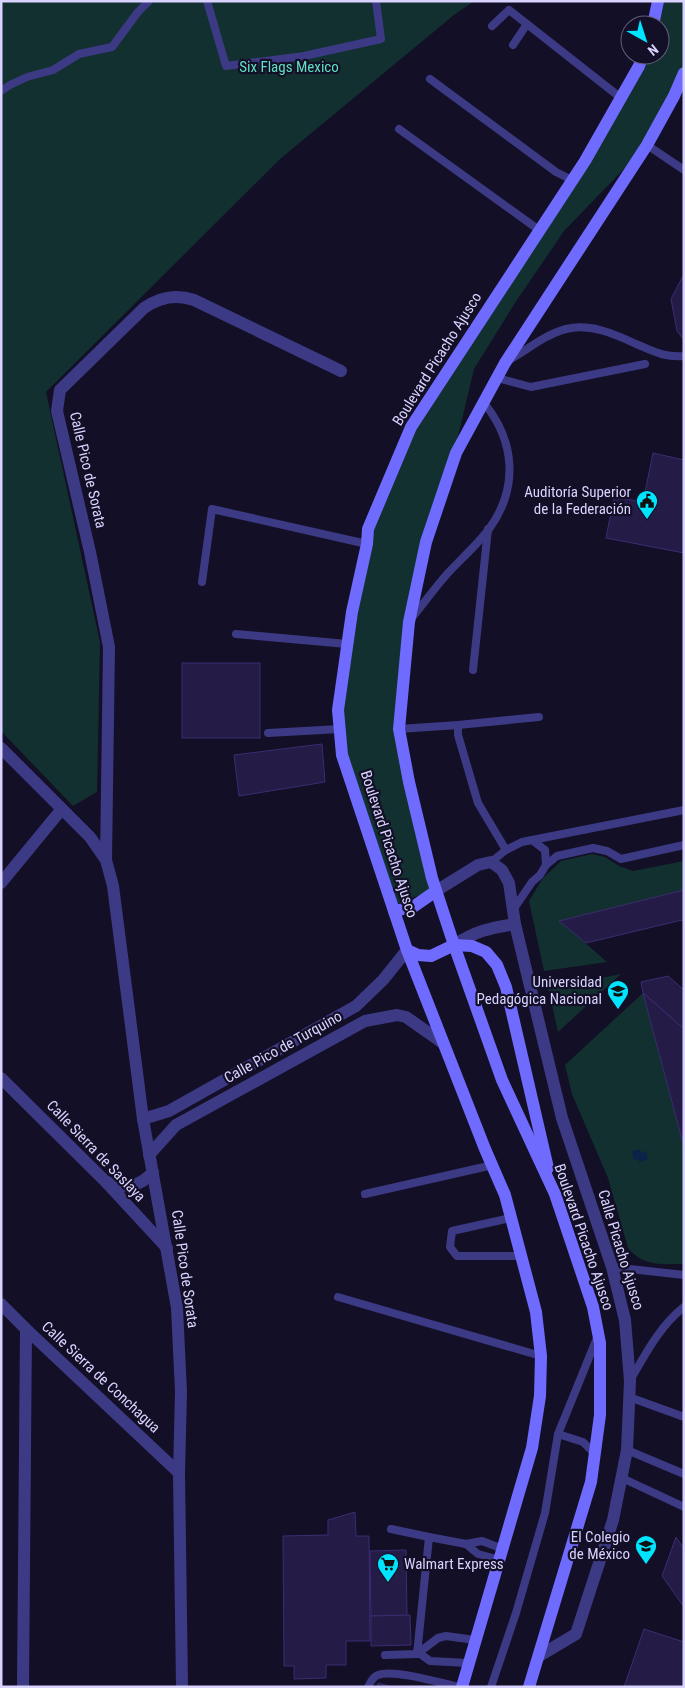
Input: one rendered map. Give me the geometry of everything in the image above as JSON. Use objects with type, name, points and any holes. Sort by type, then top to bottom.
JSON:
[{"type":"main road","points":[[655,15],[658,1]]},
{"type":"main road","name":"Boulevard Picacho Ajusco","points":[[460,1687],[532,1448],[540,1396],[541,1356],[536,1312],[505,1195],[407,950],[342,755],[338,710],[352,612],[367,544],[368,529],[411,427],[572,180],[640,65]]},
{"type":"main road","name":"Boulevard Picacho Ajusco","points":[[531,1687],[534,1671],[591,1482],[600,1415],[600,1343],[593,1307],[555,1194],[502,1080],[436,891],[409,782],[399,728],[409,622],[426,542],[456,453],[505,363],[679,95],[684,73]]},
{"type":"main road","points":[[394,912],[413,907],[436,891]]},
{"type":"main road","points":[[407,950],[418,955],[431,956],[454,945],[472,946],[486,952],[497,965],[506,986],[555,1194]]},
{"type":"street","name":"Calle Pico de Sorata","points":[[106,860],[109,647],[90,552],[57,411],[60,390],[144,308],[152,302],[171,297],[194,300],[341,371]]},
{"type":"street","name":"Calle Pico de Sorata","points":[[1,748],[90,837],[106,860],[114,886],[144,1119],[177,1308],[181,1392],[179,1473],[182,1687]]},
{"type":"street","points":[[1,884],[61,810]]},
{"type":"street","points":[[436,891],[478,865],[491,862]]},
{"type":"street","name":"Calle Picacho Ajusco","points":[[491,862],[502,870],[509,883],[515,924],[562,1118],[612,1267],[625,1320],[630,1381],[627,1450],[622,1478],[613,1520],[576,1634],[539,1656]]},
{"type":"street","points":[[454,945],[486,929],[515,924]]},
{"type":"street","name":"Calle Pico de Turquino","points":[[144,1119],[169,1111],[356,1006],[383,980],[407,950]]},
{"type":"street","name":"Calle Pico de Turquino","points":[[150,1155],[176,1125],[365,1021],[397,1015],[406,1017],[443,1043]]},
{"type":"street","name":"Calle Sierra de Saslaya","points":[[1,1078],[104,1181],[167,1248]]},
{"type":"street","points":[[104,1181],[116,1186],[130,1186],[143,1182],[153,1172]]},
{"type":"street","name":"Calle Sierra de Conchagua","points":[[1,1304],[179,1473]]},
{"type":"street","points":[[23,1687],[26,1329]]},
{"type":"lane","points":[[1,91],[10,84],[27,77],[53,70],[79,54],[112,47],[138,12],[149,1]]},
{"type":"lane","points":[[207,1],[226,66],[304,56],[381,39],[376,1]]},
{"type":"lane","points":[[492,26],[509,10],[621,98]]},
{"type":"lane","points":[[513,45],[527,24]]},
{"type":"lane","points":[[430,79],[556,172],[572,180]]},
{"type":"lane","points":[[399,129],[539,230]]},
{"type":"lane","points":[[647,145],[684,170]]},
{"type":"lane","points":[[505,363],[543,340],[566,329],[587,327],[612,333],[655,353],[667,356],[684,356]]},
{"type":"lane","points":[[497,378],[531,387],[644,364]]},
{"type":"lane","points":[[409,622],[443,579],[488,529],[502,507],[508,487],[509,461],[505,438],[495,416],[484,402]]},
{"type":"lane","points":[[202,582],[212,510],[367,544]]},
{"type":"lane","points":[[473,670],[488,529]]},
{"type":"lane","points":[[236,634],[347,644]]},
{"type":"lane","points":[[399,728],[458,725],[539,717]]},
{"type":"lane","points":[[458,725],[458,735],[478,803],[506,850]]},
{"type":"lane","points":[[268,733],[340,729]]},
{"type":"lane","points":[[491,862],[506,850],[522,842],[684,810]]},
{"type":"lane","points":[[532,840],[545,850],[546,865]]},
{"type":"lane","points":[[513,910],[532,882],[540,875],[546,865],[557,856],[593,848],[606,851],[621,859],[684,845]]},
{"type":"lane","points":[[365,1194],[493,1164]]},
{"type":"lane","points":[[512,1218],[452,1232],[450,1247],[457,1256],[522,1256]]},
{"type":"lane","points":[[612,1267],[684,1275]]},
{"type":"lane","points":[[338,1297],[541,1356]]},
{"type":"lane","points":[[630,1381],[649,1348],[671,1318],[684,1307]]},
{"type":"lane","points":[[491,1687],[516,1613],[545,1513],[558,1434],[598,1334]]},
{"type":"lane","points":[[630,1396],[684,1417]]},
{"type":"lane","points":[[558,1434],[583,1442],[595,1454]]},
{"type":"lane","points":[[627,1450],[684,1474]]},
{"type":"lane","points":[[622,1478],[684,1507]]},
{"type":"lane","points":[[391,1529],[466,1544],[482,1541],[501,1555]]},
{"type":"lane","points":[[418,1653],[429,1537]]},
{"type":"lane","points":[[466,1544],[478,1554],[501,1555]]},
{"type":"lane","points":[[385,1655],[418,1653],[438,1638],[446,1636],[475,1640]]},
{"type":"lane","points":[[418,1653],[430,1661],[468,1663]]},
{"type":"lane","points":[[368,1687],[372,1679],[378,1675],[403,1674],[460,1687]]},
{"type":"green space","name":"Six Flags Mexico","points":[[1,1],[474,1],[454,15],[280,159],[46,392],[100,642],[97,792],[73,806],[1,731]]},
{"type":"green space","points":[[660,1],[684,1],[684,63],[673,96],[647,145],[564,231],[515,303],[474,369],[454,453],[425,542],[398,730],[432,890],[392,906],[345,755],[341,711],[370,530],[412,428],[639,65],[670,65],[670,15],[657,15]]},
{"type":"green space","points":[[592,854],[605,857],[619,866],[633,871],[684,861],[684,890],[560,921],[607,962],[544,971],[529,901],[543,878],[561,861]]},
{"type":"green space","points":[[621,974],[558,1032],[548,988]]},
{"type":"green space","points":[[643,993],[684,1147],[684,1264],[653,1263],[640,1259],[628,1248],[608,1178],[572,1094],[565,1065]]},
{"type":"water","points":[[640,1149],[641,1153],[646,1151],[648,1159],[639,1162],[638,1159],[634,1160],[632,1151]]},
{"type":"building","points":[[684,274],[684,340],[677,331],[671,299]]},
{"type":"building","name":"Auditoría Superior de la Federación","points":[[653,453],[684,460],[684,553],[606,538],[614,497],[643,502]]},
{"type":"building","points":[[182,663],[260,663],[260,738],[182,738]]},
{"type":"building","points":[[322,744],[325,782],[239,796],[234,755]]},
{"type":"building","points":[[684,890],[684,922],[682,920],[586,943],[559,921]]},
{"type":"building","points":[[668,976],[684,990],[684,1029],[643,993],[641,982]]},
{"type":"building","points":[[643,993],[684,1029],[684,1147]]},
{"type":"building","points":[[355,1512],[356,1536],[369,1536],[370,1641],[346,1641],[346,1665],[326,1665],[326,1678],[294,1679],[294,1666],[284,1666],[283,1536],[328,1535],[328,1520]]},
{"type":"building","points":[[676,1537],[684,1549],[684,1607],[662,1576]]},
{"type":"building","name":"Walmart Express","points":[[406,1550],[407,1616],[371,1616],[370,1551]]},
{"type":"building","points":[[410,1615],[411,1645],[371,1646],[371,1616]]},
{"type":"building","points":[[644,1629],[684,1642],[684,1687],[624,1687]]},
{"type":"building","points":[[378,1683],[392,1687],[377,1687]]},
{"type":"place","name":"Auditoría Superior de la Federación","points":[[647,520]]},
{"type":"place","name":"Universidad Pedagógica Nacional","points":[[618,1010]]},
{"type":"place","name":"El Colegio de México","points":[[646,1565]]},
{"type":"place","name":"Walmart Express","points":[[388,1583]]}]
